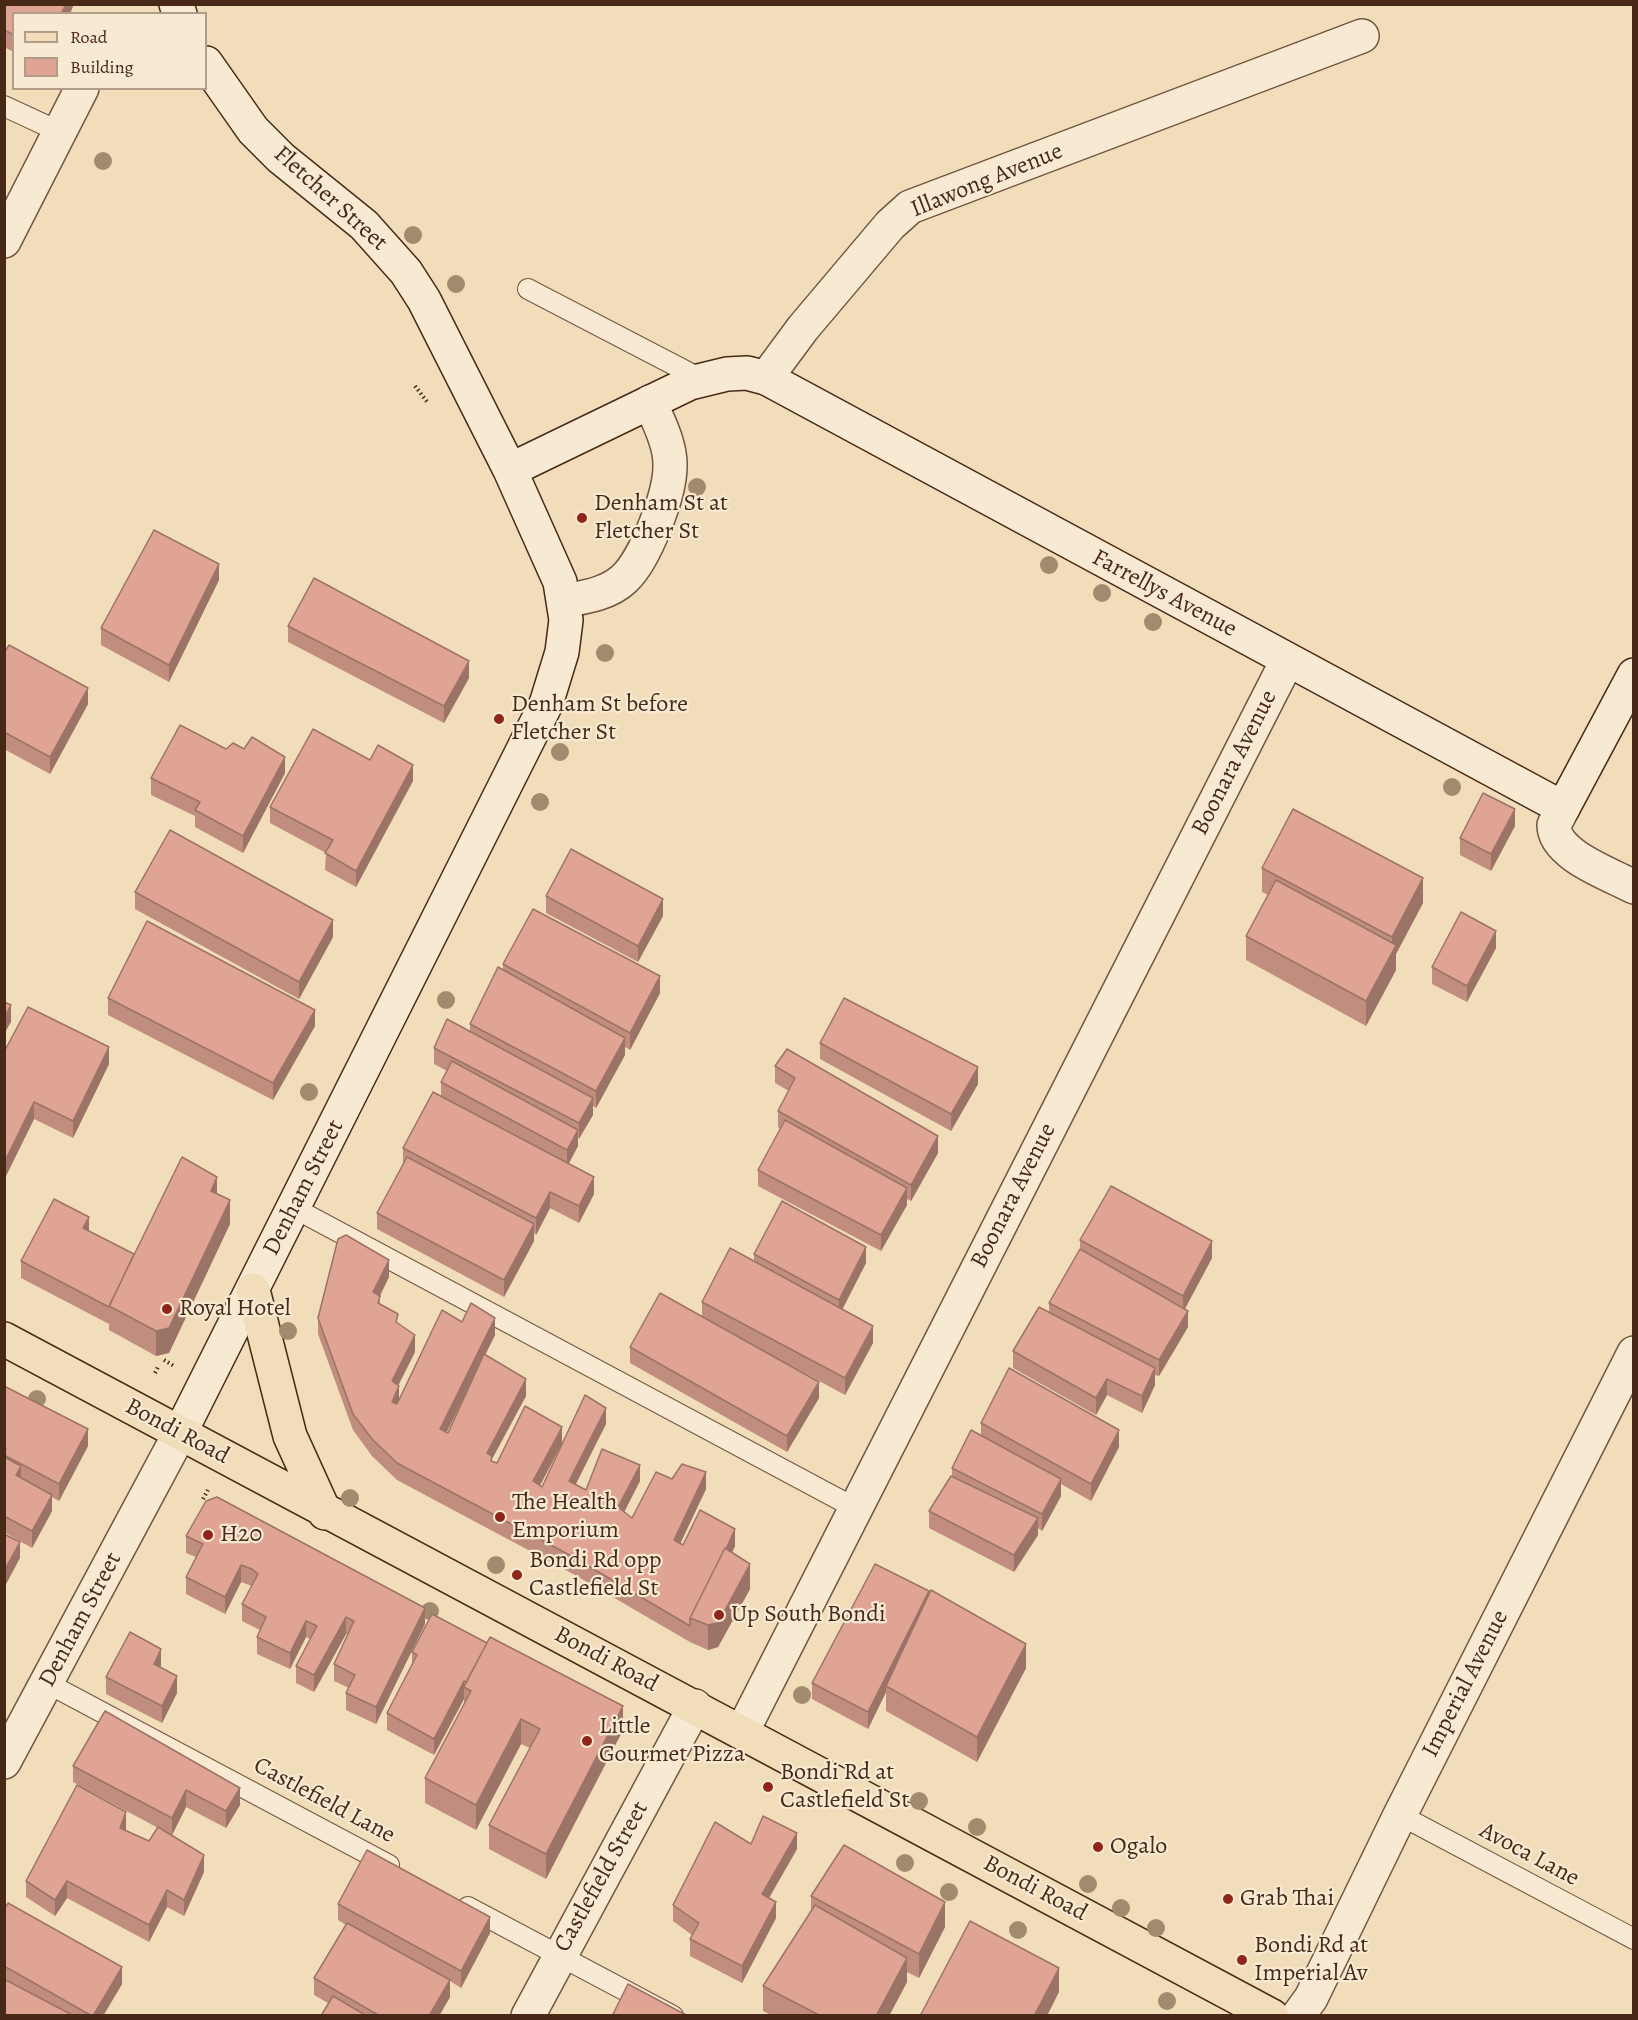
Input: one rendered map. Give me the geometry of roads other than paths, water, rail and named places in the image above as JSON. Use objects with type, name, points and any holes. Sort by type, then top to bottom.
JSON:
[{"type":"main road","points":[[253,1290],[283,1414],[325,1513]]},
{"type":"main road","name":"Bondi Road","points":[[4,1339],[325,1513],[695,1706],[1272,2016]]},
{"type":"street","name":"Illawong Avenue","points":[[766,378],[803,328],[890,225],[910,207],[1362,36]]},
{"type":"street","name":"Fletcher Street","points":[[207,64],[253,130],[281,158],[364,225],[406,272],[424,300],[510,470]]},
{"type":"street","points":[[4,240],[81,90]]},
{"type":"street","points":[[510,470],[650,402],[703,380],[747,373],[766,378]]},
{"type":"street","name":"Farrellys Avenue","points":[[766,378],[1563,808]]},
{"type":"street","points":[[564,601],[595,595],[624,579],[655,526],[666,495],[670,464],[665,437],[650,402]]},
{"type":"street","name":"Denham Street","points":[[4,1762],[13,1724],[47,1683],[180,1433],[546,704],[562,652],[566,620],[564,601],[561,582],[510,470]]},
{"type":"street","name":"Boonara Avenue","points":[[742,1732],[1287,660]]},
{"type":"street","points":[[1634,675],[1554,825],[1557,842],[1568,851],[1634,887]]},
{"type":"street","name":"Imperial Avenue","points":[[1298,2016],[1311,1998],[1400,1815],[1634,1353]]},
{"type":"street","name":"Castlefield Street","points":[[528,2016],[695,1706]]},
{"type":"lane","points":[[4,106],[60,132]]},
{"type":"lane","points":[[528,289],[703,380]]},
{"type":"lane","points":[[294,1208],[855,1508]]},
{"type":"lane","name":"Castlefield Lane","points":[[47,1683],[402,1872]]},
{"type":"lane","name":"Avoca Lane","points":[[1400,1815],[1634,1939]]},
{"type":"lane","points":[[454,1900],[673,2016]]},
{"type":"place","name":"Denham St at Fletcher St","points":[[582,518]]},
{"type":"place","name":"Denham St before Fletcher St","points":[[499,719]]},
{"type":"place","name":"Royal Hotel","points":[[167,1309]]},
{"type":"place","name":"The Health Emporium","points":[[500,1517]]},
{"type":"place","name":"H20","points":[[208,1535]]},
{"type":"place","name":"Bondi Rd opp Castlefield St","points":[[517,1575]]},
{"type":"place","name":"Up South Bondi","points":[[719,1615]]},
{"type":"place","name":"Little Gourmet Pizza","points":[[587,1741]]},
{"type":"place","name":"Bondi Rd at Castlefield St","points":[[768,1787]]},
{"type":"place","name":"Ogalo","points":[[1098,1847]]},
{"type":"place","name":"Grab Thai","points":[[1228,1899]]},
{"type":"place","name":"Bondi Rd at Imperial Av","points":[[1242,1960]]}]
